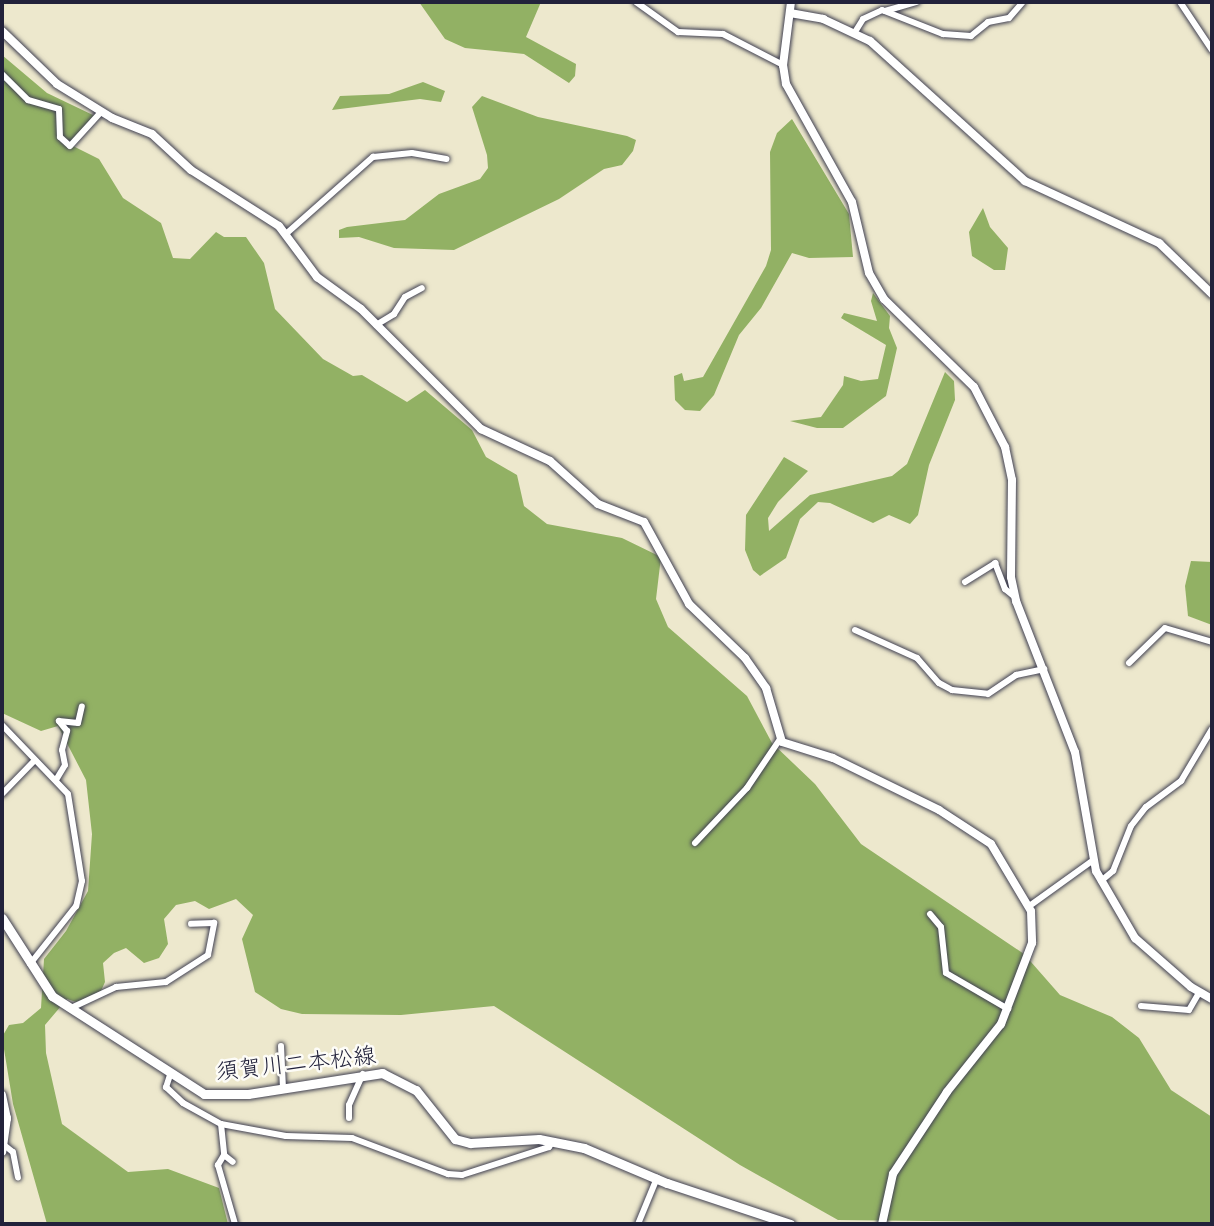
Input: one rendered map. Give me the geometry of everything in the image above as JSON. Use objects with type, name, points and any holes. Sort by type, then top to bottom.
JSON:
[{"type":"main road","name":"須賀川二本松線","points":[[2,918],[29,965],[52,996],[170,1076],[217,1097],[363,1073],[382,1073],[416,1090],[455,1139],[553,1141],[605,1155],[657,1178],[790,1224]]},
{"type":"street","points":[[636,2],[678,32],[723,34],[783,65]]},
{"type":"street","points":[[791,2],[783,65],[790,95],[852,202],[877,288],[974,387],[993,418],[1011,470],[1015,597],[1075,752],[1092,860],[1101,881],[1135,938],[1199,993],[1212,999]]},
{"type":"street","points":[[855,32],[863,19],[917,2]]},
{"type":"street","points":[[885,11],[943,34],[965,37],[988,22],[1009,18],[1023,2]]},
{"type":"street","points":[[1180,2],[1212,51]]},
{"type":"street","points":[[790,13],[814,16],[855,32],[892,58],[1025,181],[1159,243],[1212,294]]},
{"type":"street","points":[[2,31],[42,72],[102,111],[159,139],[191,170],[287,233],[317,277],[376,325],[481,429],[550,461],[590,499],[648,526],[689,604],[745,658],[766,688],[780,740],[747,788],[695,843]]},
{"type":"street","points":[[2,74],[28,100],[59,109],[60,137],[70,146],[102,111]]},
{"type":"street","points":[[287,233],[373,157],[412,153],[446,159]]},
{"type":"street","points":[[376,325],[394,314],[405,297],[422,288]]},
{"type":"street","points":[[965,582],[995,563],[1005,589],[1015,597]]},
{"type":"street","points":[[1129,663],[1165,628],[1212,642]]},
{"type":"street","points":[[855,630],[917,658],[939,683],[952,690],[988,694],[1016,675],[1044,669]]},
{"type":"street","points":[[57,780],[65,765],[62,750],[67,731],[60,721],[78,723],[82,706]]},
{"type":"street","points":[[2,725],[57,780],[69,798],[83,886],[66,920],[41,945],[29,965]]},
{"type":"street","points":[[1101,881],[1113,871],[1132,826],[1146,807],[1181,781],[1212,729]]},
{"type":"street","points":[[780,740],[833,758],[977,831],[991,844],[1028,907],[1034,934],[1008,1009],[897,1166],[889,1184],[882,1224]]},
{"type":"street","points":[[2,794],[35,760]]},
{"type":"street","points":[[1028,907],[1092,860]]},
{"type":"street","points":[[930,914],[941,927],[946,973],[1008,1009]]},
{"type":"street","points":[[70,1009],[116,987],[166,982],[205,957],[214,923],[191,924]]},
{"type":"street","points":[[1141,1006],[1189,1010],[1199,993]]},
{"type":"street","points":[[281,1046],[283,1088]]},
{"type":"street","points":[[349,1118],[349,1105],[363,1073]]},
{"type":"street","points":[[170,1076],[166,1087],[183,1103],[221,1124],[286,1136],[352,1138],[448,1174],[462,1175],[549,1147],[553,1141]]},
{"type":"street","points":[[2,1095],[7,1118],[3,1149],[13,1152],[18,1178]]},
{"type":"street","points":[[221,1124],[224,1155],[218,1165],[235,1224]]},
{"type":"street","points":[[224,1155],[233,1161]]},
{"type":"street","points":[[638,1224],[657,1178]]},
{"type":"green space","points":[[419,2],[541,2],[526,37],[576,64],[575,76],[569,83],[524,54],[465,48],[445,39]]},
{"type":"green space","points":[[2,55],[47,93],[95,116],[73,146],[99,159],[123,198],[161,223],[173,258],[190,259],[216,232],[224,237],[246,237],[264,263],[275,309],[323,359],[353,376],[362,375],[407,402],[425,390],[472,430],[486,457],[517,475],[524,506],[547,524],[622,538],[661,557],[656,599],[668,627],[747,696],[772,743],[815,784],[861,844],[1024,954],[1060,995],[1112,1017],[1139,1038],[1171,1090],[1212,1117],[1212,1224],[838,1220],[740,1165],[494,1006],[401,1015],[302,1014],[281,1009],[255,992],[242,939],[253,915],[236,899],[209,909],[195,901],[176,905],[164,919],[168,944],[159,958],[144,963],[126,948],[114,953],[103,963],[105,982],[100,993],[76,1002],[67,999],[45,1025],[46,1053],[62,1124],[128,1172],[168,1169],[219,1188],[228,1224],[47,1224],[13,1104],[2,1037],[9,1025],[23,1023],[41,1008],[44,959],[66,931],[88,891],[92,834],[86,780],[58,726],[41,731],[2,713]]},
{"type":"green space","points":[[423,82],[445,91],[441,102],[420,99],[332,110],[340,96],[389,94]]},
{"type":"green space","points":[[482,96],[538,117],[627,136],[636,140],[633,151],[622,165],[604,169],[559,199],[454,250],[394,248],[359,237],[339,238],[339,230],[347,227],[405,220],[439,194],[480,179],[488,168],[487,155],[472,107]]},
{"type":"green space","points":[[792,119],[849,214],[853,257],[809,258],[792,253],[761,308],[739,335],[714,395],[700,411],[685,410],[675,400],[674,376],[682,373],[684,381],[703,377],[766,266],[771,250],[770,152],[777,133]]},
{"type":"green space","points":[[983,208],[990,227],[1008,248],[1005,270],[994,270],[972,256],[969,232]]},
{"type":"green space","points":[[873,293],[890,316],[889,328],[897,348],[886,396],[843,428],[817,428],[790,421],[821,417],[843,385],[844,376],[861,381],[878,379],[886,345],[841,318],[844,313],[877,321],[871,301]]},
{"type":"green space","points":[[945,372],[954,381],[955,400],[929,465],[918,515],[910,524],[889,515],[873,523],[830,503],[818,502],[800,519],[786,558],[760,576],[753,570],[745,550],[746,515],[784,457],[808,471],[778,502],[768,518],[769,531],[810,495],[892,476],[907,464]]},
{"type":"green space","points":[[1191,561],[1212,562],[1212,625],[1188,616],[1185,586]]}]
